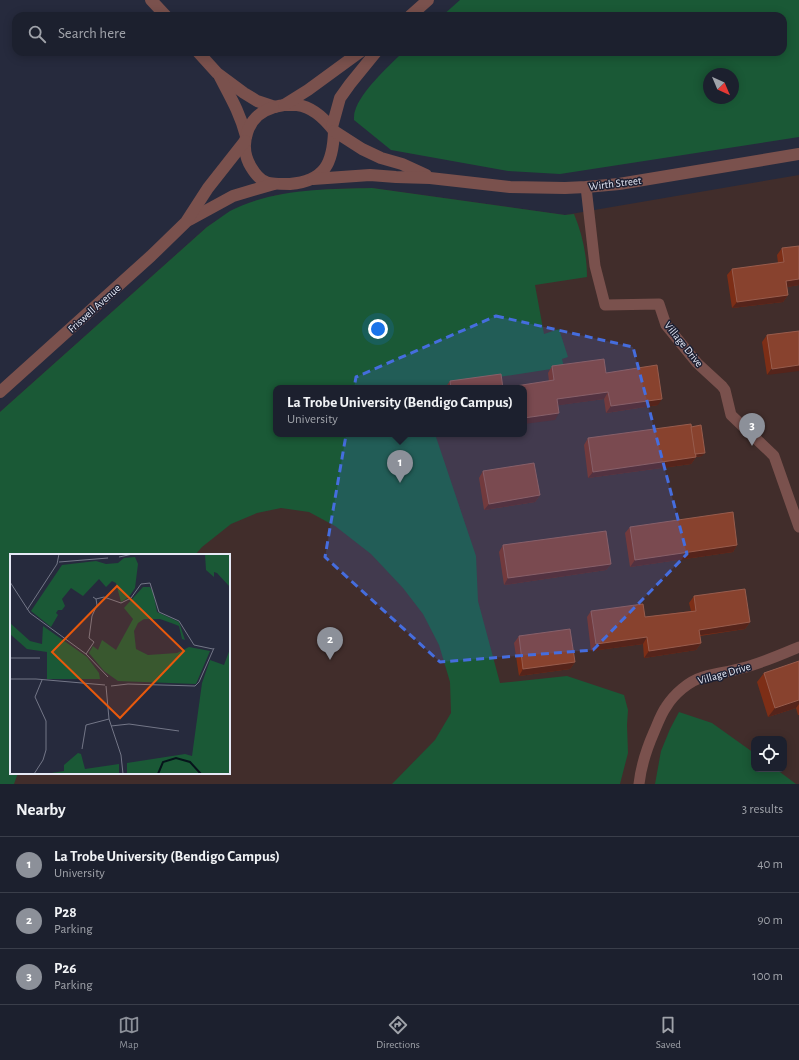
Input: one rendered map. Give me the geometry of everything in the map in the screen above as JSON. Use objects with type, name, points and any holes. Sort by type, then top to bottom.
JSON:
[{"type":"street","points":[[151,0],[162,12]]},
{"type":"street","points":[[414,12],[428,0]]},
{"type":"street","points":[[202,56],[217,73],[256,101],[279,106],[308,90],[355,56]]},
{"type":"street","points":[[333,129],[324,119],[312,110],[297,105],[279,106],[271,108],[260,114],[251,124],[245,139],[244,150],[248,162],[255,173],[266,182],[285,184],[300,183],[313,179],[323,170],[331,159],[334,146],[333,129],[340,98],[373,56]]},
{"type":"street","points":[[217,73],[237,109],[245,139]]},
{"type":"street","name":"Wirth Street","points":[[333,129],[362,149],[381,158],[402,164],[430,178]]},
{"type":"street","name":"Friswell Avenue","points":[[0,392],[186,222],[208,188],[245,139]]},
{"type":"street","name":"Wirth Street","points":[[313,179],[370,174],[396,177],[430,178],[510,187],[586,187],[619,184],[799,154]]},
{"type":"street","name":"Friswell Avenue","points":[[186,222],[232,196],[277,184]]},
{"type":"lane","name":"Village Drive","points":[[586,187],[595,266],[605,305],[658,304],[666,325],[697,362],[725,390],[731,415],[774,456],[799,528]]},
{"type":"lane","name":"Village Drive","points":[[639,784],[648,746],[660,718],[666,706],[682,689],[703,677],[767,661],[799,647]]},
{"type":"highlighted area","points":[[496,316],[633,347],[687,554],[593,650],[440,662],[325,557],[356,377]]},
{"type":"shaded area","points":[[799,175],[799,784],[0,784],[0,412],[207,227],[230,212],[252,202],[277,195],[331,189],[372,188],[565,215]]},
{"type":"green space","points":[[460,0],[799,0],[799,137],[560,174],[508,171],[391,150],[354,120],[354,114],[358,103],[369,87],[399,56],[787,56],[787,12],[446,12]]},
{"type":"green space","points":[[372,188],[565,215],[574,214],[584,244],[587,277],[535,285],[544,334],[559,329],[568,357],[562,359],[564,367],[447,385],[273,385],[273,437],[436,437],[476,556],[478,601],[500,683],[567,676],[624,695],[628,710],[628,753],[620,784],[392,784],[435,740],[451,713],[450,682],[439,645],[423,614],[403,588],[371,554],[335,526],[309,512],[281,508],[257,513],[231,524],[202,547],[196,554],[10,554],[10,774],[18,774],[14,784],[0,784],[0,412],[207,227],[230,211],[263,198],[281,194],[336,189]]},
{"type":"green space","points":[[679,712],[712,723],[751,751],[751,772],[780,772],[796,784],[655,784],[661,751]]},
{"type":"building","points":[[799,246],[799,279],[786,281],[788,295],[737,302],[732,269],[784,262],[782,248]]},
{"type":"building","points":[[799,331],[799,365],[772,369],[767,335]]},
{"type":"building","points":[[604,359],[606,373],[657,365],[662,399],[611,406],[608,392],[557,399],[559,413],[527,418],[527,385],[522,385],[554,380],[552,366]]},
{"type":"building","points":[[501,374],[503,385],[451,385],[450,381]]},
{"type":"building","points":[[691,424],[696,457],[593,472],[588,438]]},
{"type":"building","points":[[701,425],[705,453],[695,454],[691,427]]},
{"type":"building","points":[[534,463],[540,495],[489,504],[483,471]]},
{"type":"building","points":[[733,512],[737,545],[635,560],[630,527]]},
{"type":"building","points":[[606,531],[611,564],[508,578],[503,545]]},
{"type":"building","points":[[745,589],[750,622],[699,630],[701,643],[649,651],[647,637],[596,644],[591,611],[643,604],[645,617],[696,611],[694,596]]},
{"type":"building","points":[[570,629],[575,662],[523,669],[519,636]]},
{"type":"building","points":[[799,661],[799,700],[775,708],[764,673]]},
{"type":"place","name":"P26","points":[[752,446]]},
{"type":"place","name":"La Trobe University (Bendigo Campus)","points":[[400,483]]},
{"type":"place","name":"P28","points":[[330,660]]}]
